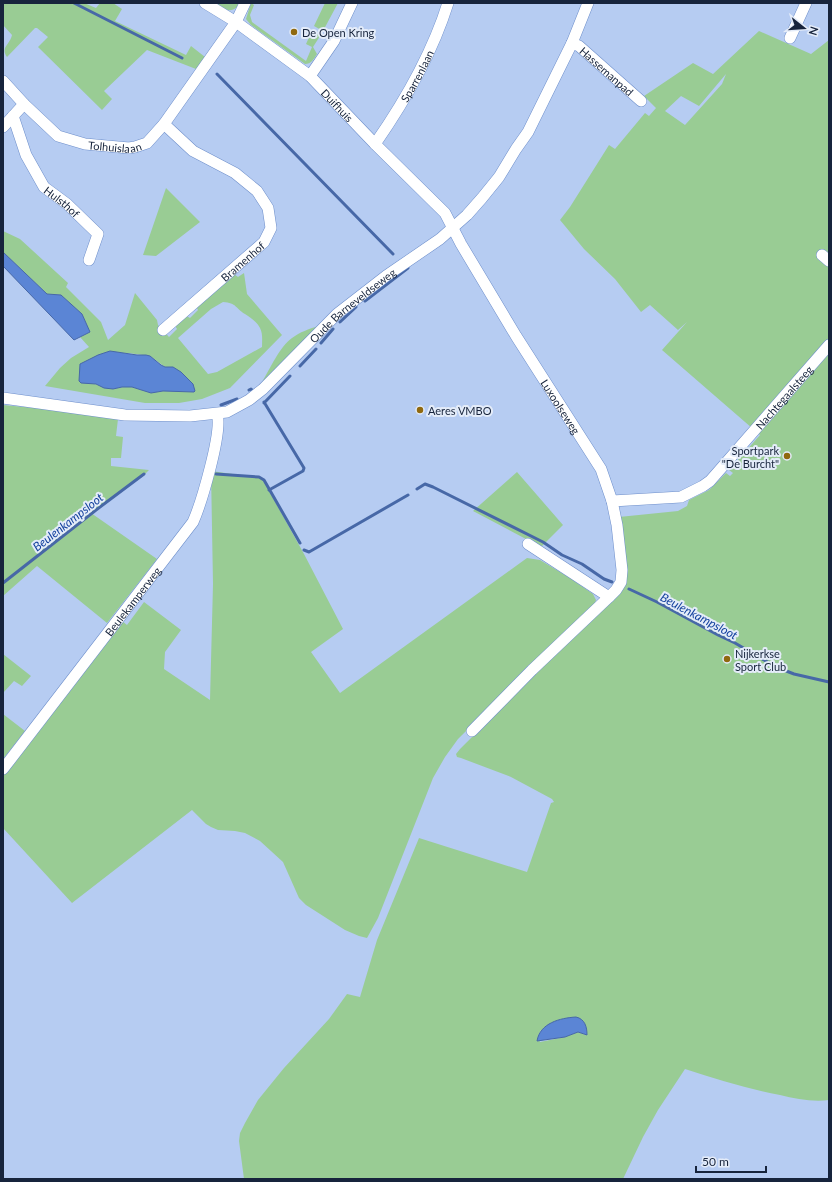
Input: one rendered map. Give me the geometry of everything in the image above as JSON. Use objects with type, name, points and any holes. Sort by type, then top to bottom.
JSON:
[{"type":"street","name":"Duifhuis","points":[[205,3],[236,22],[310,76],[375,144],[445,213],[453,228]]},
{"type":"street","name":"Tolhuislaan","points":[[3,81],[24,104],[58,136],[85,144],[129,148],[136,152],[147,143],[164,124],[236,22],[245,3]]},
{"type":"street","points":[[310,76],[334,41],[352,3]]},
{"type":"street","name":"Sparrenlaan","points":[[375,144],[393,119],[418,76],[444,17],[448,3]]},
{"type":"street","name":"Oude Barneveldseweg","points":[[3,398],[125,415],[190,416],[218,414],[227,412],[239,406],[263,389],[337,314],[386,276],[440,239],[467,215],[490,187],[528,132],[572,43],[588,3]]},
{"type":"street","points":[[790,38],[806,3]]},
{"type":"street","name":"Hassemanpad","points":[[572,43],[579,46],[641,102]]},
{"type":"street","points":[[3,127],[24,104]]},
{"type":"street","name":"Hulsthof","points":[[13,116],[26,155],[44,188],[67,204],[98,234],[89,260]]},
{"type":"street","name":"Bramenhof","points":[[163,330],[264,242],[271,228],[268,208],[257,191],[236,172],[193,151],[164,124]]},
{"type":"street","name":"Luxoolseweg","points":[[453,228],[516,336],[601,469],[612,501],[617,525],[622,576],[616,590],[532,670],[472,731]]},
{"type":"street","name":"Nachtegaalsteeg","points":[[612,501],[681,496],[703,486],[710,481],[829,345]]},
{"type":"street","name":"Beulekamperweg","points":[[3,769],[193,522],[199,507],[212,459],[218,429],[218,414]]},
{"type":"street","points":[[528,544],[609,597]]},
{"type":"green space","points":[[3,3],[84,3],[96,8],[100,3],[113,3],[122,9],[115,21],[186,55],[191,46],[205,57],[196,69],[147,50],[104,91],[112,99],[102,110],[38,47],[48,37],[37,28],[35,28],[7,57],[5,54],[5,48],[12,35],[3,25]]},
{"type":"green space","points":[[215,3],[240,3],[239,8],[237,7],[229,10]]},
{"type":"green space","points":[[251,3],[254,5],[250,15],[252,22],[306,61],[312,47],[306,44],[311,33],[317,35],[319,32],[322,33],[313,47],[317,54],[312,61],[305,64],[251,25],[246,19]]},
{"type":"green space","points":[[325,3],[338,3],[323,31],[314,26]]},
{"type":"green space","points":[[759,31],[811,54],[829,40],[829,1100],[804,1100],[768,1093],[732,1084],[685,1069],[658,1110],[623,1179],[244,1179],[239,1141],[240,1133],[245,1123],[258,1100],[284,1068],[329,1019],[347,994],[360,997],[377,940],[419,838],[527,872],[551,803],[554,802],[552,799],[511,777],[457,757],[456,754],[620,590],[619,517],[678,511],[687,506],[689,500],[709,490],[726,473],[730,476],[733,473],[729,470],[760,435],[662,350],[687,322],[678,330],[650,305],[641,312],[615,279],[584,249],[560,220],[570,207],[609,145],[615,149],[645,113],[649,116],[656,108],[644,96],[693,63],[713,74]],"holes":[[[726,74],[722,84],[685,125],[665,111],[681,96],[699,106]],[[541,1030],[587,1030],[586,1035],[578,1032],[565,1037],[540,1042],[538,1036]]]},
{"type":"green space","points":[[166,188],[200,222],[156,256],[143,255]]},
{"type":"green space","points":[[3,231],[20,239],[68,283],[66,287],[101,322],[108,340],[125,325],[135,293],[157,320],[158,325],[169,337],[177,329],[174,324],[185,315],[190,318],[198,310],[196,306],[234,274],[238,277],[244,273],[247,294],[282,335],[230,388],[202,399],[179,403],[145,403],[45,386],[60,368],[71,358],[89,347],[80,337],[90,332],[82,314],[61,295],[47,294],[3,252]],"holes":[[[223,302],[233,305],[257,324],[262,333],[262,347],[217,372],[208,374],[178,338],[211,309]],[[105,353],[128,353],[150,356],[165,367],[173,367],[193,384],[194,392],[163,391],[151,393],[132,387],[113,389],[91,383],[80,364]]]},
{"type":"green space","points":[[318,326],[262,382],[283,346],[301,332]]},
{"type":"green space","points":[[3,405],[46,409],[118,419],[116,436],[123,437],[121,458],[111,458],[111,466],[149,470],[143,476],[91,513],[157,559],[107,623],[37,566],[3,596]]},
{"type":"green space","points":[[211,471],[262,478],[343,629],[311,652],[340,693],[527,558],[540,560],[570,578],[593,594],[596,600],[595,603],[458,739],[445,757],[433,778],[378,918],[367,938],[345,930],[306,905],[299,898],[283,862],[260,841],[245,833],[218,830],[211,827],[192,810],[72,903],[3,828],[3,776],[122,621],[127,625],[144,602],[181,630],[165,652],[164,669],[210,700],[213,584]]},
{"type":"green space","points":[[517,472],[563,525],[541,547],[473,511]]},
{"type":"green space","points":[[3,654],[31,676],[22,686],[14,681],[3,693]]},
{"type":"green space","points":[[3,714],[25,731],[3,759]]},
{"type":"water","points":[[3,252],[47,294],[61,295],[82,314],[90,332],[74,340],[3,266]]},
{"type":"water","points":[[110,351],[150,356],[161,365],[165,367],[173,367],[181,372],[193,384],[195,391],[163,391],[151,393],[132,387],[113,389],[104,388],[96,384],[81,383],[79,381],[80,364]]},
{"type":"water","points":[[576,1017],[582,1020],[585,1024],[587,1035],[578,1032],[565,1037],[537,1041],[542,1030],[546,1026],[557,1020]]},
{"type":"waterway","points":[[74,3],[182,58]]},
{"type":"waterway","points":[[217,74],[393,254]]},
{"type":"waterway","points":[[365,301],[408,268]]},
{"type":"waterway","points":[[340,322],[356,307]]},
{"type":"waterway","points":[[321,343],[333,329]]},
{"type":"waterway","points":[[300,366],[316,349]]},
{"type":"waterway","points":[[264,403],[290,376]]},
{"type":"waterway","points":[[221,405],[237,399]]},
{"type":"waterway","points":[[264,402],[304,468],[303,471],[269,490]]},
{"type":"waterway","name":"Beulenkampsloot","points":[[3,583],[144,474]]},
{"type":"waterway","name":"Beulenkampsloot","points":[[216,474],[259,477],[264,480],[300,543]]},
{"type":"waterway","name":"Beulenkampsloot","points":[[417,489],[425,484],[433,487],[543,542],[562,555],[582,564],[604,579],[612,582]]},
{"type":"waterway","name":"Beulenkampsloot","points":[[304,550],[309,552],[408,495]]},
{"type":"waterway","name":"Beulenkampsloot","points":[[629,589],[735,643],[776,667],[794,674],[829,682]]},
{"type":"place","name":"De Open Kring","points":[[294,32]]},
{"type":"place","name":"Aeres VMBO","points":[[420,410]]},
{"type":"place","name":"Sportpark \"De Burcht\"","points":[[787,456]]},
{"type":"place","name":"Nijkerkse Sport Club","points":[[727,659]]}]
